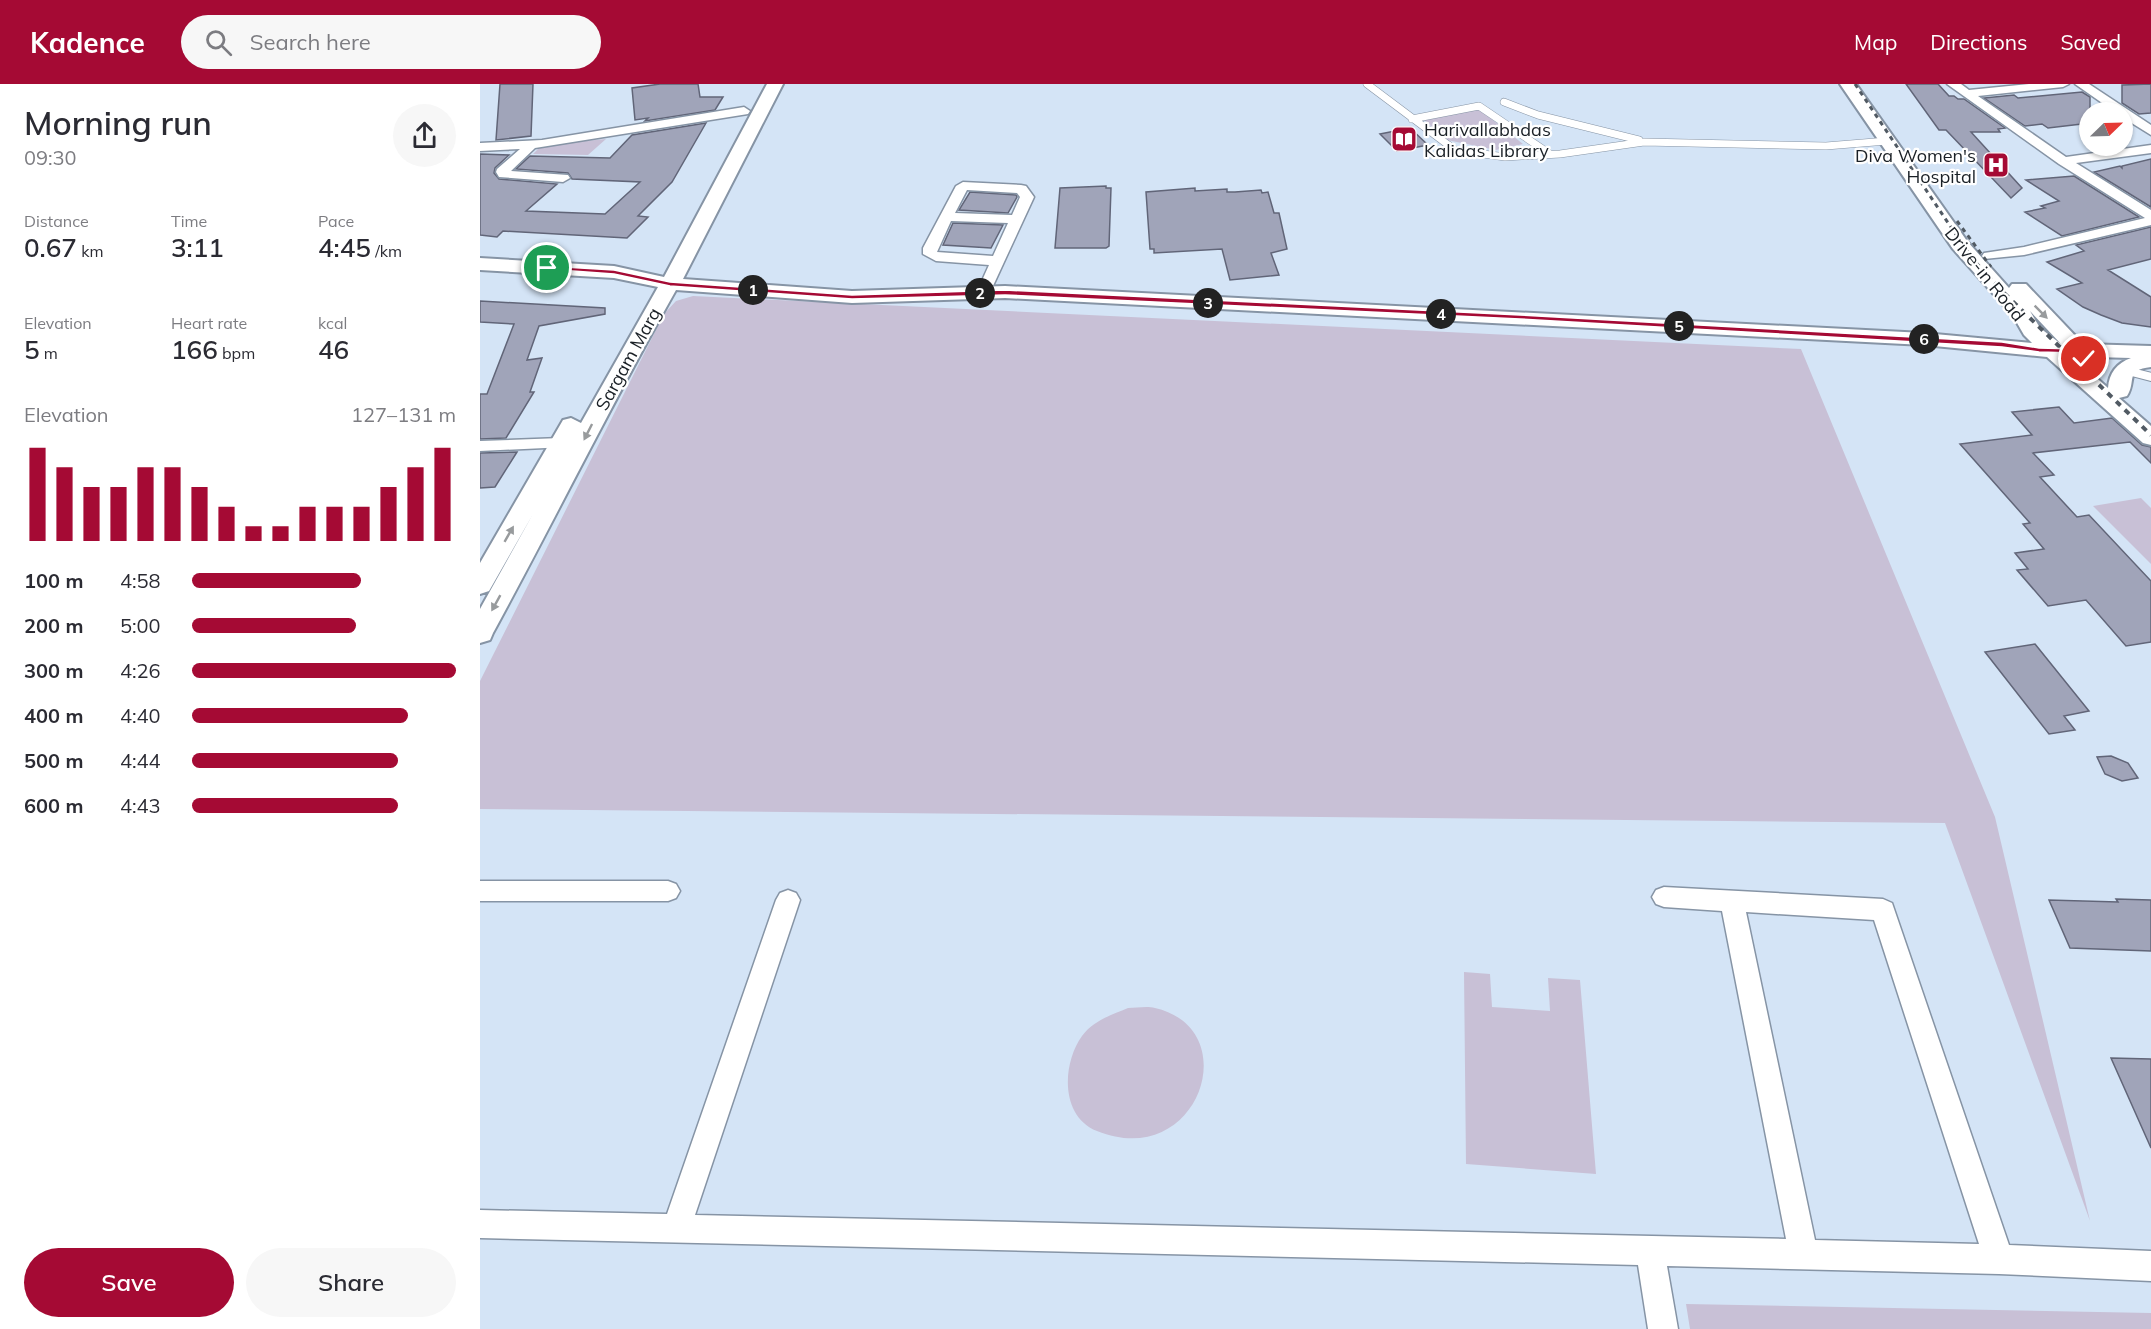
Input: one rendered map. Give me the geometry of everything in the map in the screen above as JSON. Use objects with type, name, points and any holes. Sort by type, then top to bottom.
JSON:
[{"type":"main road","name":"Sargam Marg","points":[[480,633],[610,388],[744,111],[760,84]]},
{"type":"main road","name":"Sargam Marg","points":[[480,585],[561,443],[665,275],[775,84]]},
{"type":"main road","name":"Drive-in Road","points":[[1848,84],[1960,245],[2022,314],[2057,344],[2121,380],[2151,420]]},
{"type":"main road","name":"Drive-in Road","points":[[1864,84],[1931,182],[2057,344],[2099,390],[2151,438]]},
{"type":"main road","points":[[480,257],[665,275],[852,297],[1005,292],[1109,294],[1924,339],[2057,344],[2151,352]]},
{"type":"main road","points":[[480,264],[875,290],[1015,284],[1109,294]]},
{"type":"main road","points":[[2057,344],[2151,342]]},
{"type":"main road","points":[[2121,380],[2130,364],[2151,361]]},
{"type":"street","points":[[1953,84],[2064,161],[2151,216]]},
{"type":"street","points":[[1967,94],[2063,84]]},
{"type":"street","points":[[2084,86],[2107,84]]},
{"type":"street","points":[[2084,86],[2151,131]]},
{"type":"street","points":[[480,147],[531,145],[744,111]]},
{"type":"street","points":[[531,145],[502,172],[563,178]]},
{"type":"street","points":[[2064,161],[2151,149]]},
{"type":"street","points":[[987,285],[998,261],[1027,197],[1021,189],[968,185],[962,188],[946,217],[930,248],[930,254],[936,258],[998,261]]},
{"type":"street","points":[[946,217],[1017,219]]},
{"type":"street","points":[[1989,256],[2024,251],[2151,222]]},
{"type":"street","points":[[480,446],[561,443]]},
{"type":"street","points":[[480,891],[668,891]]},
{"type":"street","points":[[1664,897],[1883,910],[1999,1259]]},
{"type":"street","points":[[676,1228],[788,900]]},
{"type":"street","points":[[1732,901],[1803,1254]]},
{"type":"street","points":[[480,1224],[1650,1250],[1999,1259],[2151,1266]]},
{"type":"street","points":[[1650,1250],[1663,1329]]},
{"type":"lane","points":[[1367,84],[1455,150],[1504,157],[1550,154],[1644,142],[1826,146],[1887,141]]},
{"type":"lane","points":[[1504,102],[1538,116],[1644,142]]},
{"type":"lane","points":[[1412,119],[1479,106],[1550,154]]},
{"type":"lane","points":[[2121,380],[2151,377]]},
{"type":"shaded area","points":[[1479,109],[1523,144],[1496,150],[1447,140],[1424,120]]},
{"type":"shaded area","points":[[606,139],[588,155],[533,154],[542,145]]},
{"type":"shaded area","points":[[693,296],[1801,349],[1995,817],[2090,1221],[1945,823],[480,809],[480,681],[664,314],[676,301]]},
{"type":"shaded area","points":[[2141,498],[2151,508],[2151,564],[2093,506]]},
{"type":"shaded area","points":[[1464,972],[1490,974],[1492,1007],[1550,1011],[1548,978],[1580,980],[1596,1174],[1466,1164]]},
{"type":"shaded area","points":[[1128,1008],[1155,1008],[1183,1021],[1199,1042],[1204,1067],[1198,1093],[1184,1116],[1162,1132],[1132,1138],[1097,1131],[1085,1124],[1076,1114],[1068,1088],[1071,1061],[1082,1036],[1097,1022]]},
{"type":"shaded area","points":[[1686,1304],[2151,1313],[2151,1329],[1690,1329]]},
{"type":"building","points":[[500,84],[533,84],[531,136],[496,140]]},
{"type":"building","points":[[660,84],[698,84],[700,97],[723,97],[715,110],[645,121],[648,118],[635,120],[632,88]]},
{"type":"building","points":[[1906,84],[1938,84],[1949,96],[1964,99],[2005,128],[1998,129],[2000,132],[1971,132],[2022,188],[2011,198],[1946,130],[1939,130]]},
{"type":"building","points":[[2151,84],[2151,113],[2139,114],[2133,110],[2133,102],[2122,102],[2122,85]]},
{"type":"building","points":[[2082,92],[2090,97],[2090,102],[2079,102],[2079,124],[2048,128],[2042,124],[2025,126],[1984,98],[2014,95],[2018,98]]},
{"type":"building","points":[[706,123],[672,182],[638,216],[648,217],[627,238],[503,231],[497,237],[480,235],[480,154],[509,155],[495,168],[494,173],[499,179],[557,184],[526,211],[605,214],[640,182],[572,179],[568,173],[516,169],[530,156],[610,158],[632,135]]},
{"type":"building","name":"Harivallabhdas Kalidas Library","points":[[1410,128],[1428,145],[1397,151],[1380,134]]},
{"type":"building","points":[[2151,159],[2151,207],[2094,172],[2120,166],[2122,168],[2122,166]]},
{"type":"building","points":[[2074,176],[2139,217],[2062,236],[2025,212],[2045,208],[2041,206],[2059,201],[2026,180]]},
{"type":"building","points":[[1106,186],[1106,188],[1111,188],[1109,246],[1106,248],[1055,248],[1060,188]]},
{"type":"building","points":[[1195,188],[1195,191],[1227,189],[1227,192],[1261,190],[1262,193],[1268,192],[1274,213],[1279,213],[1287,249],[1271,253],[1279,275],[1230,280],[1222,249],[1154,253],[1154,249],[1150,249],[1146,192]]},
{"type":"building","points":[[970,192],[1016,195],[1017,197],[1008,213],[959,210]]},
{"type":"building","points":[[953,223],[1003,225],[991,248],[943,245]]},
{"type":"building","points":[[2151,227],[2151,259],[2108,270],[2151,297],[2151,327],[2122,323],[2101,315],[2083,307],[2057,289],[2082,283],[2047,262],[2084,251],[2076,245]]},
{"type":"building","points":[[480,301],[605,308],[605,314],[539,326],[527,360],[542,358],[530,392],[534,392],[506,438],[480,439],[480,394],[487,394],[514,324],[480,322]]},
{"type":"building","points":[[2059,407],[2074,423],[2112,418],[2142,445],[2151,447],[2151,463],[2130,442],[2033,453],[2054,475],[2040,477],[2077,517],[2089,515],[2151,581],[2151,642],[2126,646],[2086,600],[2048,606],[2017,570],[2028,569],[2015,553],[2044,549],[2023,524],[2030,523],[1960,444],[2032,435],[2012,412]]},
{"type":"building","points":[[517,452],[495,487],[480,488],[480,453]]},
{"type":"building","points":[[2035,644],[2089,711],[2064,716],[2075,730],[2049,734],[1985,652]]},
{"type":"building","points":[[2111,756],[2128,763],[2138,778],[2122,781],[2105,774],[2097,757]]},
{"type":"building","points":[[2116,899],[2151,900],[2151,951],[2070,948],[2049,900],[2118,902]]},
{"type":"building","points":[[2111,1058],[2151,1059],[2151,1148]]},
{"type":"railway","points":[[1855,84],[1971,257],[2005,294]]},
{"type":"railway","points":[[1957,221],[1991,267]]},
{"type":"railway","points":[[2005,294],[2151,435]]},
{"type":"place","name":"Harivallabhdas Kalidas Library","points":[[1404,139]]},
{"type":"place","name":"Diva Women's Hospital","points":[[1996,165]]},
{"type":"route","points":[[547,268],[614,272],[670,284],[852,297],[1005,292],[1520,317],[1924,339],[2039,350],[2077,351],[2084,359]]}]
